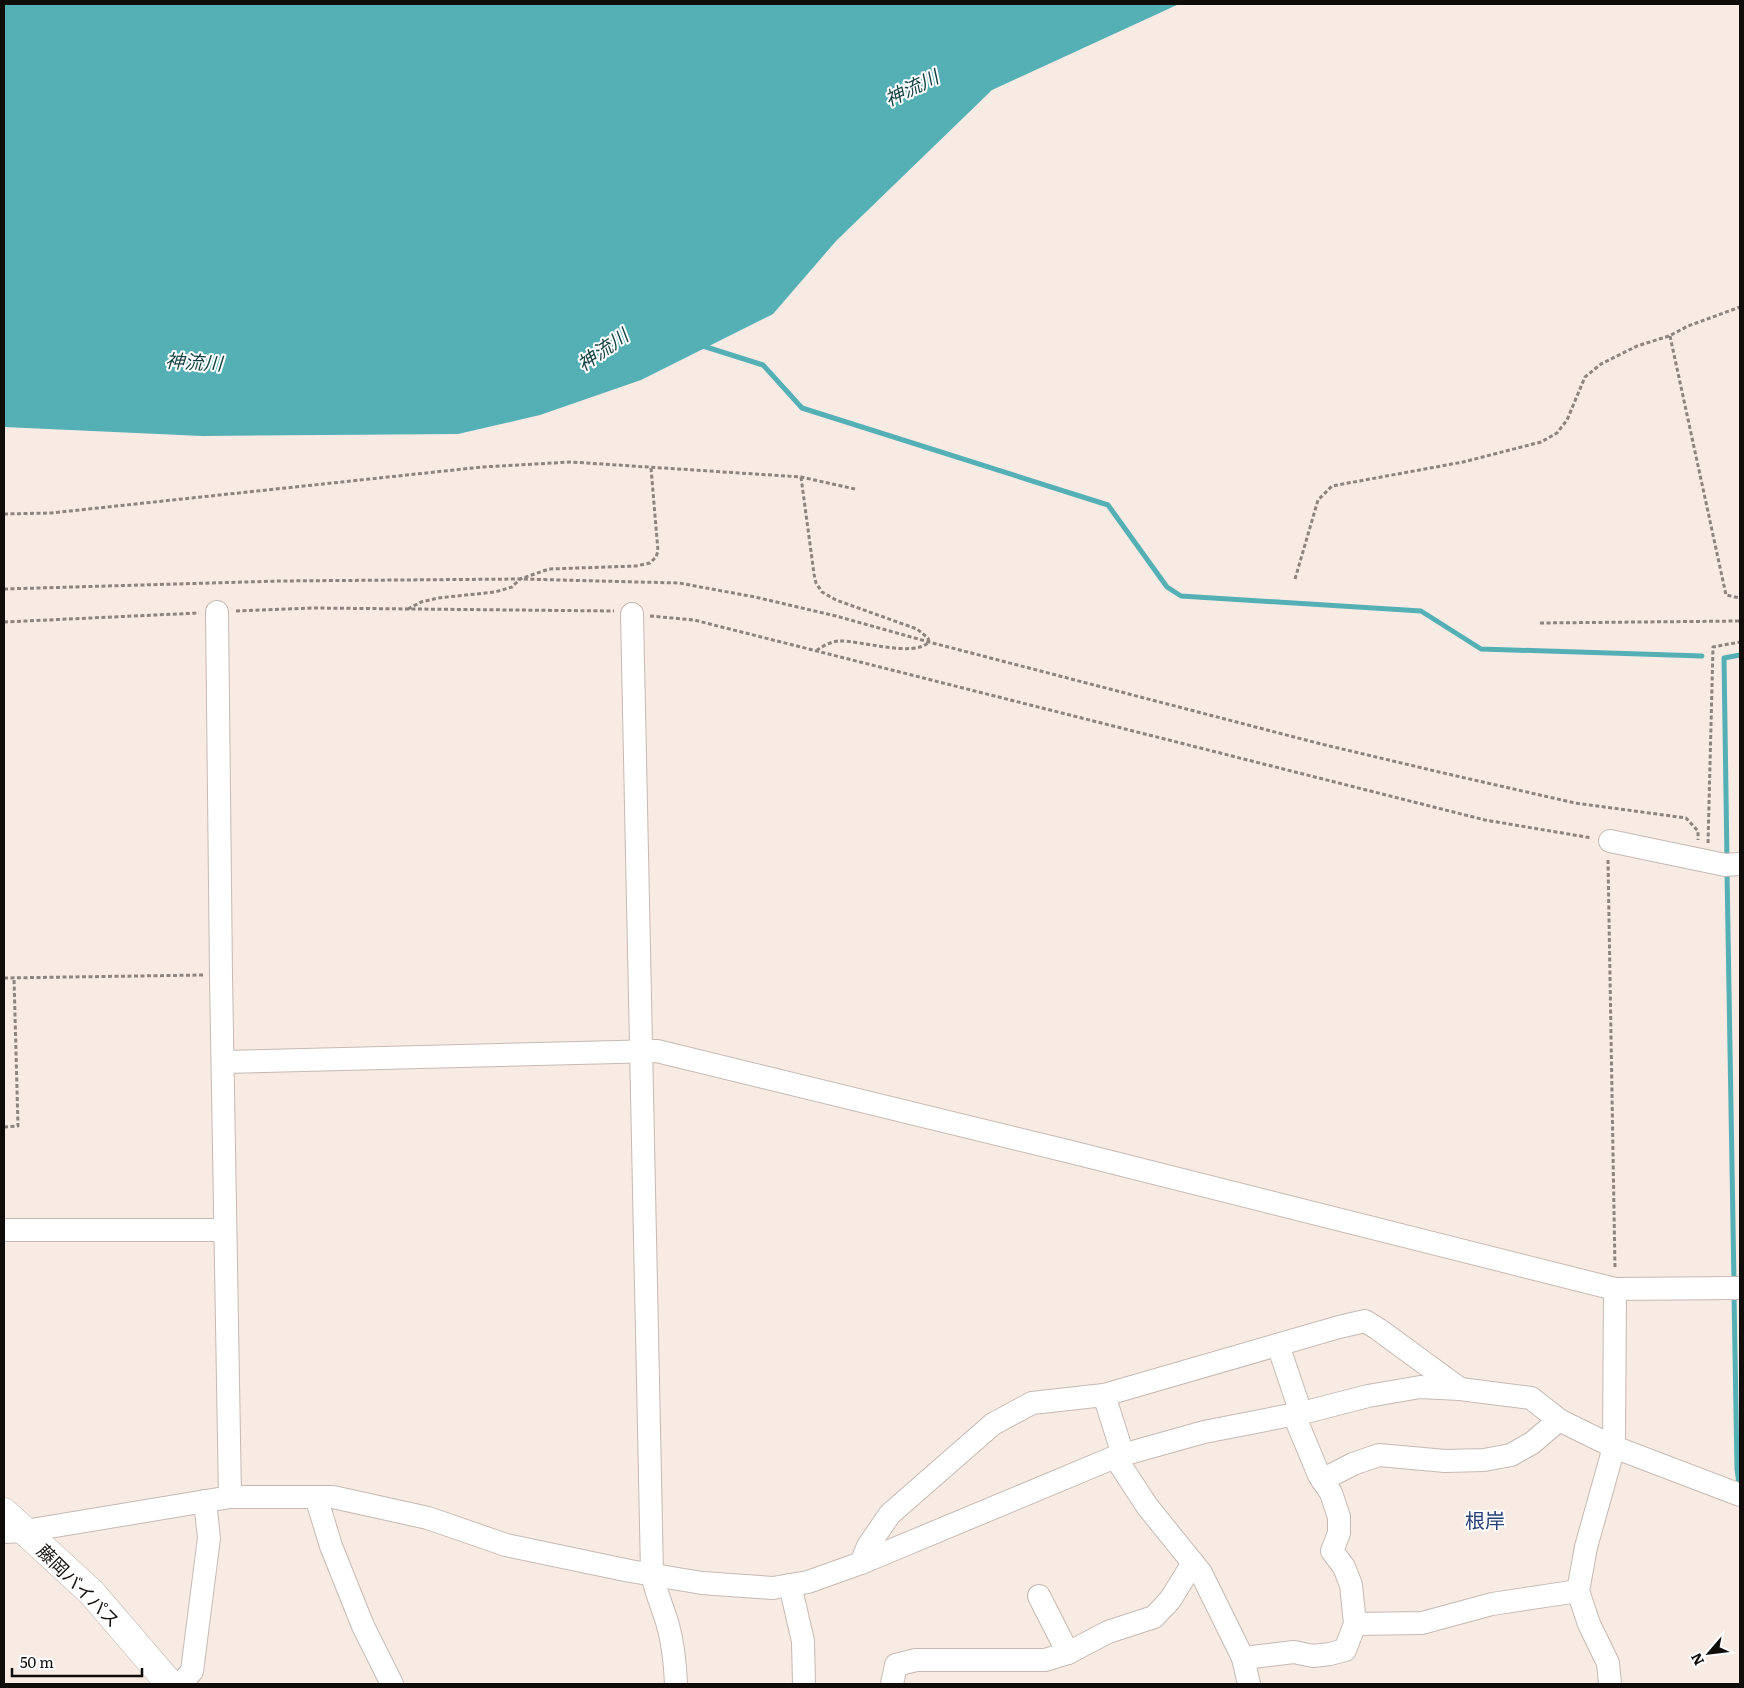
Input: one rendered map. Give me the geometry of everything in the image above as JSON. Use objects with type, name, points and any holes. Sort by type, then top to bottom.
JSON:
[{"type":"highway","name":"藤岡バイパス","points":[[4,1512],[14,1531],[92,1593],[170,1684]]},
{"type":"street","points":[[217,612],[220,975],[230,1497]]},
{"type":"street","points":[[632,614],[652,1573],[654,1586],[667,1624],[675,1661],[676,1684]]},
{"type":"street","points":[[1610,841],[1703,852],[1725,864],[1740,864]]},
{"type":"street","points":[[223,1062],[657,1051],[1061,1149],[1615,1289],[1740,1288]]},
{"type":"street","points":[[4,1230],[226,1230]]},
{"type":"street","points":[[1610,1684],[1608,1663],[1589,1624],[1578,1591],[1586,1547],[1614,1447],[1615,1289]]},
{"type":"street","points":[[861,1563],[868,1546],[890,1514],[993,1424],[1032,1403],[1104,1395],[1339,1327],[1365,1322],[1378,1329],[1460,1389]]},
{"type":"street","points":[[1243,1658],[1294,1652],[1313,1656],[1345,1650],[1355,1624],[1351,1585],[1344,1567],[1332,1551],[1339,1533],[1338,1517],[1330,1493],[1322,1480],[1298,1414],[1278,1346]]},
{"type":"street","points":[[14,1531],[230,1497],[333,1497],[428,1518],[506,1545],[630,1571],[652,1573],[702,1583],[772,1588],[808,1582],[861,1563],[1119,1456],[1204,1432],[1298,1414],[1368,1396],[1420,1387],[1460,1389],[1531,1398],[1560,1420],[1614,1447],[1740,1495]]},
{"type":"street","points":[[1104,1395],[1119,1456],[1148,1506],[1201,1573],[1243,1658],[1249,1684]]},
{"type":"street","points":[[1322,1480],[1353,1464],[1379,1454],[1445,1461],[1484,1460],[1511,1455],[1532,1443],[1560,1420]]},
{"type":"street","points":[[316,1497],[334,1555],[363,1626],[392,1684]]},
{"type":"street","points":[[181,1684],[192,1670],[208,1538],[206,1501]]},
{"type":"street","points":[[892,1684],[896,1665],[916,1660],[1044,1660],[1068,1653],[1108,1632],[1154,1618],[1170,1600],[1193,1563]]},
{"type":"street","points":[[790,1585],[803,1642],[804,1684]]},
{"type":"street","points":[[1355,1624],[1422,1623],[1492,1604],[1578,1591]]},
{"type":"street","points":[[1039,1596],[1068,1653]]},
{"type":"path","points":[[1295,579],[1318,500],[1332,486],[1463,462],[1541,442],[1557,433],[1567,420],[1585,377],[1601,364],[1629,350],[1670,336],[1688,326],[1740,306]]},
{"type":"path","points":[[1670,336],[1726,595],[1740,598]]},
{"type":"path","points":[[4,514],[51,513],[482,467],[571,462],[801,477],[855,489]]},
{"type":"path","points":[[408,609],[421,602],[438,598],[495,592],[512,587],[520,579],[549,569],[636,566],[650,563],[656,557],[658,551],[651,468]]},
{"type":"path","points":[[801,477],[814,574],[816,583],[822,592],[836,600],[917,629],[928,638],[929,642]]},
{"type":"path","points":[[4,589],[280,581],[520,579],[679,583],[756,597],[818,612],[1321,744],[1458,777],[1575,802],[1686,818],[1698,831],[1703,852]]},
{"type":"path","points":[[4,622],[314,608],[615,611],[694,620],[1485,820],[1610,841],[1608,854],[1608,903],[1615,1289]]},
{"type":"path","points":[[1540,623],[1740,621]]},
{"type":"path","points":[[816,651],[828,643],[838,641],[898,648],[916,648],[926,646],[929,642]]},
{"type":"path","points":[[1703,852],[1713,647],[1740,642]]},
{"type":"path","points":[[4,978],[220,975]]},
{"type":"path","points":[[4,1127],[18,1126],[14,978]]},
{"type":"water","name":"神流川","points":[[4,4],[1179,4],[992,90],[836,241],[773,314],[641,380],[540,415],[458,434],[202,436],[4,427]]},
{"type":"waterway","points":[[703,346],[763,365],[802,408],[1108,505],[1167,587],[1181,596],[1421,611],[1481,649],[1702,656]]},
{"type":"waterway","points":[[1727,861],[1724,658],[1740,655]]},
{"type":"waterway","points":[[1727,872],[1734,1283]]},
{"type":"waterway","points":[[1734,1294],[1737,1469],[1740,1485]]},
{"type":"district","name":"根岸","points":[[1485,1519]]}]
